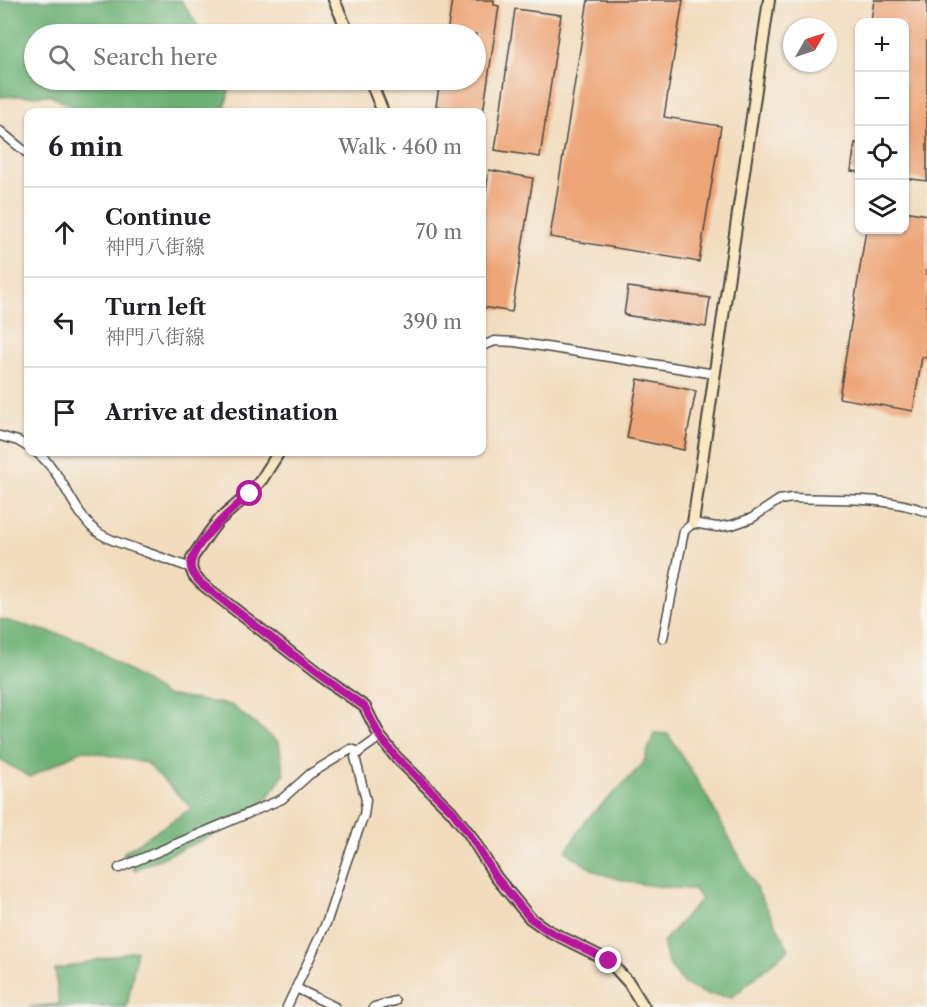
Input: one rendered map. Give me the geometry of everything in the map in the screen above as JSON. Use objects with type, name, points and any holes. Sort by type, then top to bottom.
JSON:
[{"type":"main road","points":[[334,0],[345,24]]},
{"type":"main road","points":[[693,523],[769,0]]},
{"type":"main road","points":[[374,90],[381,108]]},
{"type":"main road","points":[[276,456],[250,494],[230,510],[209,533],[192,558],[191,568],[194,576],[318,674],[365,707],[380,737],[395,756],[452,811],[496,877],[530,918],[547,930],[609,961],[629,983],[644,1007]]},
{"type":"street","points":[[0,131],[24,151]]},
{"type":"street","points":[[486,344],[495,341],[514,342],[715,374]]},
{"type":"street","points":[[0,436],[24,445]]},
{"type":"street","points":[[42,456],[54,469],[94,531],[191,568]]},
{"type":"street","points":[[663,638],[684,531],[693,523],[717,527],[732,525],[752,518],[779,501],[792,498],[882,502],[901,504],[927,512]]},
{"type":"street","points":[[287,1007],[327,921],[364,815],[366,800],[355,757],[358,752],[380,737]]},
{"type":"street","points":[[118,868],[282,799],[310,774],[351,749],[358,752]]},
{"type":"street","points":[[296,988],[335,1007]]},
{"type":"street","points":[[374,1007],[395,1001]]},
{"type":"green space","points":[[0,0],[181,0],[197,24],[24,24],[24,90],[229,90],[225,108],[74,108],[50,95],[0,97]]},
{"type":"green space","points":[[0,619],[84,641],[165,695],[231,705],[279,743],[284,775],[253,817],[135,870],[123,853],[192,808],[146,763],[83,750],[30,777],[0,760]]},
{"type":"green space","points":[[654,733],[668,734],[706,795],[789,949],[732,997],[705,994],[684,984],[668,963],[663,942],[701,899],[694,889],[647,885],[602,874],[566,851],[587,819],[643,764]]},
{"type":"green space","points":[[137,950],[127,1007],[28,1007],[59,1004],[55,970]]},
{"type":"building","points":[[452,0],[494,0],[494,5],[499,6],[484,108],[436,106],[438,90],[486,90],[486,24],[448,24]]},
{"type":"building","points":[[588,0],[683,0],[664,117],[721,126],[699,262],[550,237]]},
{"type":"building","points":[[874,0],[927,0],[927,181],[909,179],[909,18],[872,18]]},
{"type":"building","points":[[515,9],[561,15],[540,157],[495,150]]},
{"type":"building","points":[[855,143],[855,171],[851,171]]},
{"type":"building","points":[[489,170],[533,178],[512,312],[486,308],[486,192]]},
{"type":"building","points":[[909,212],[927,215],[927,358],[922,357],[913,411],[839,398],[865,234],[909,234]]},
{"type":"building","points":[[628,287],[710,298],[706,327],[624,315]]},
{"type":"building","points":[[638,379],[696,391],[684,450],[627,438]]},
{"type":"route","points":[[250,494],[218,521],[209,533],[192,558],[191,568],[194,576],[318,674],[365,707],[380,737],[395,756],[452,811],[496,877],[530,918],[547,930],[609,961]]}]
